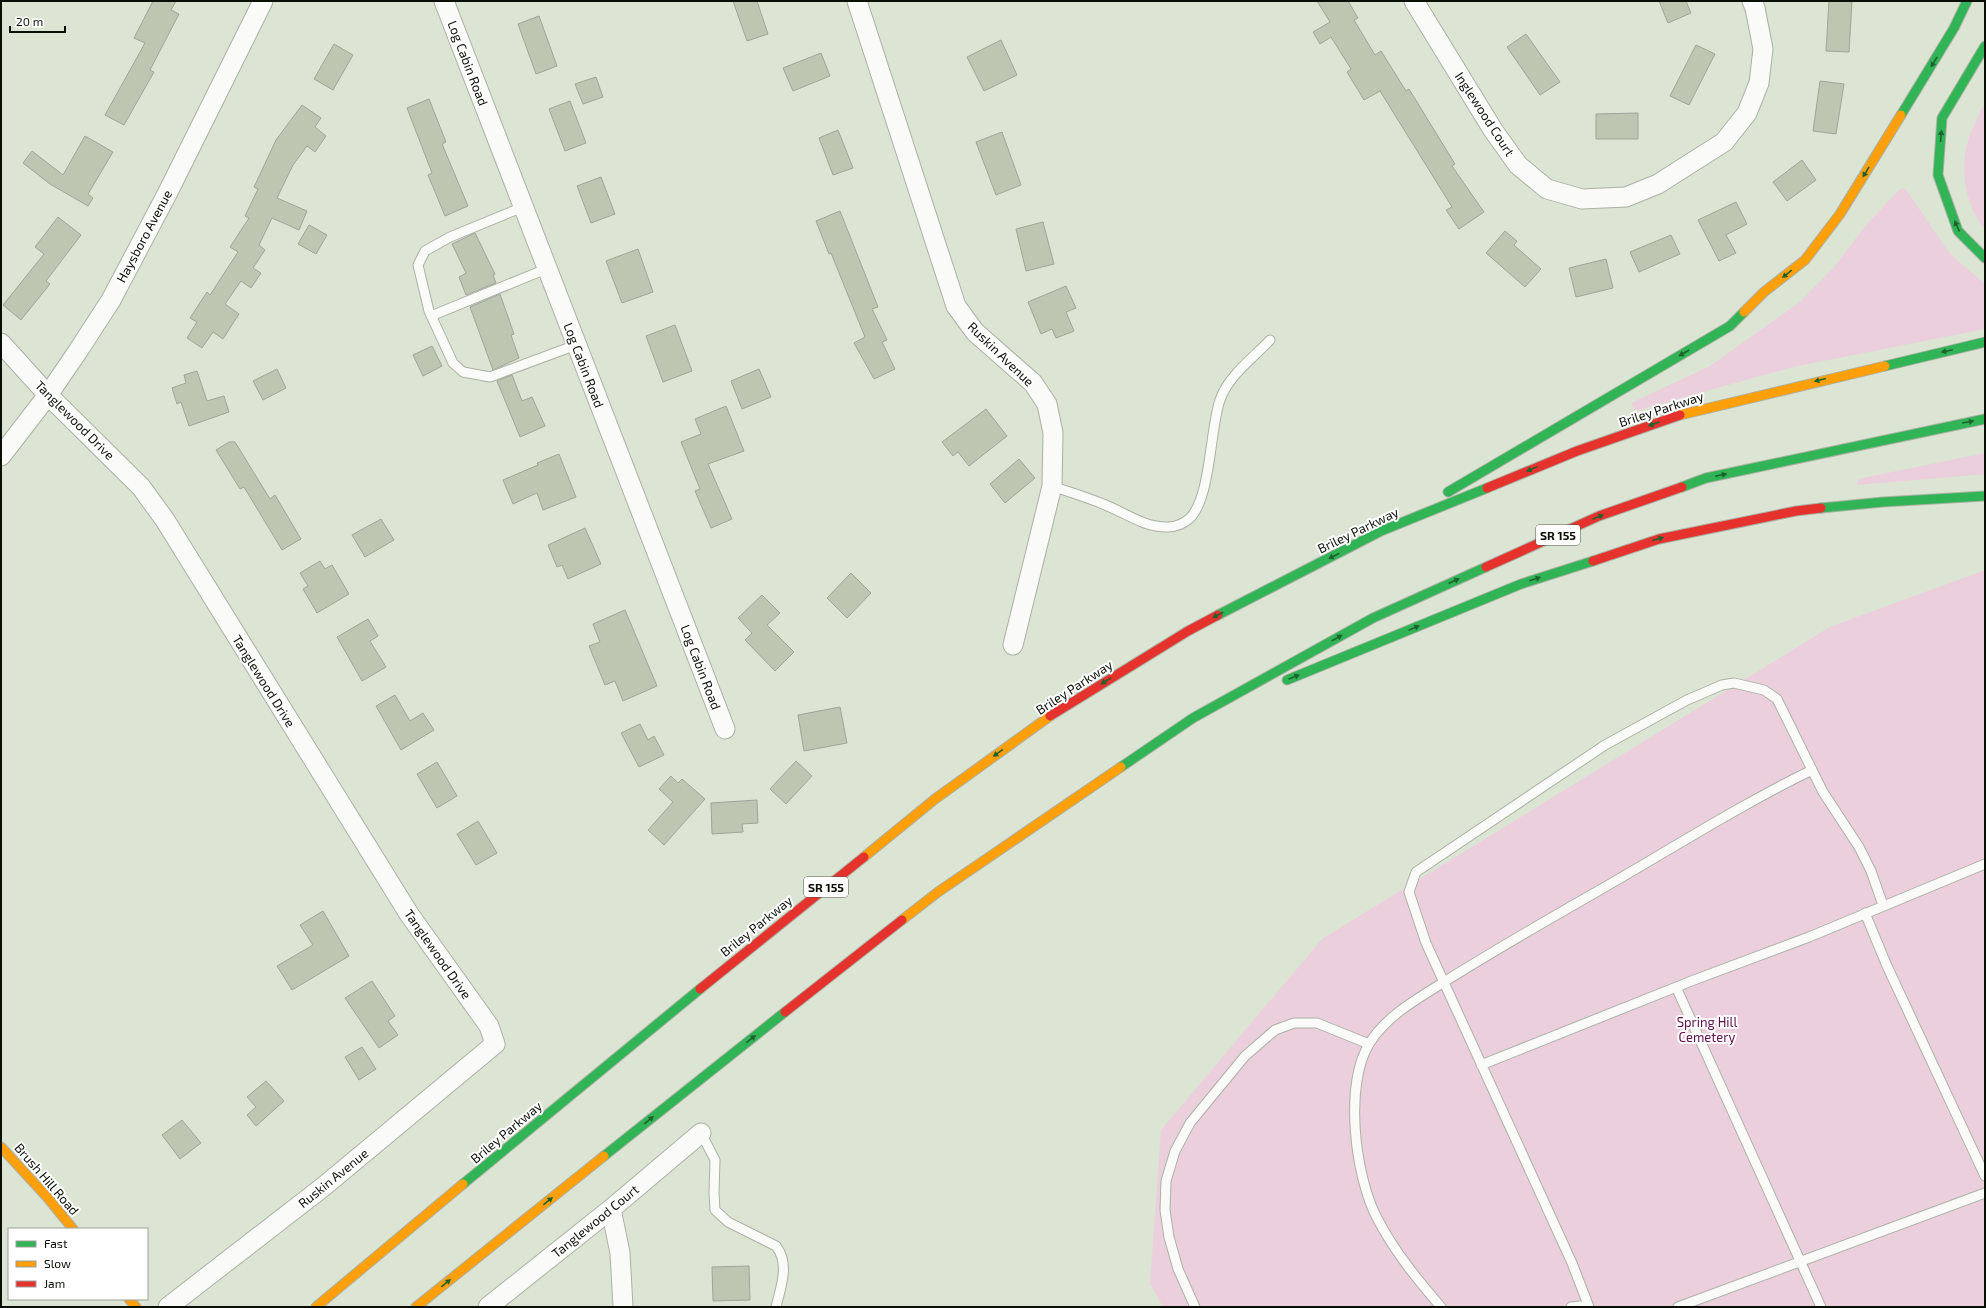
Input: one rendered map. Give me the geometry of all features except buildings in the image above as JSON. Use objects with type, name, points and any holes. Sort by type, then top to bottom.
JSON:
[{"type":"main road","points":[[1381,531],[1730,326],[1764,292],[1805,260],[1840,214],[1954,28],[1971,4]]},
{"type":"main road","points":[[1985,46],[1974,67],[1942,118],[1938,174],[1958,231],[1985,258]]},
{"type":"main road","points":[[1974,67],[1985,62]]},
{"type":"main road","name":"Briley Parkway","points":[[316,1307],[657,1023],[935,799],[1058,710],[1188,631],[1381,531],[1577,451],[1693,411],[1985,342]]},
{"type":"main road","name":"SR 155","points":[[416,1307],[938,892],[1193,718],[1373,618],[1599,516],[1706,478],[1985,419]]},
{"type":"main road","points":[[1280,682],[1521,584],[1659,539],[1796,511],[1883,502],[1985,496]]},
{"type":"main road","points":[[1193,718],[1266,688]]},
{"type":"main road","name":"Brush Hill Road","points":[[1,1147],[47,1197],[72,1228]]},
{"type":"street","name":"Haysboro Avenue","points":[[1,456],[48,395],[78,352],[111,300],[263,1]]},
{"type":"street","name":"Log Cabin Road","points":[[444,1],[522,207],[725,729]]},
{"type":"street","name":"Ruskin Avenue","points":[[857,1],[956,306],[975,332],[1033,383],[1048,404],[1053,433],[1052,486],[1013,644]]},
{"type":"street","name":"Inglewood Court","points":[[1414,1],[1493,130],[1518,165],[1547,189],[1582,199],[1626,196],[1658,184],[1724,142],[1747,113],[1760,83],[1763,49],[1755,8],[1752,1]]},
{"type":"street","name":"Tanglewood Drive","points":[[1,343],[48,395],[142,487],[165,520],[409,914],[489,1026],[495,1044]]},
{"type":"street","name":"Ruskin Avenue","points":[[168,1307],[323,1187],[495,1044]]},
{"type":"street","name":"Tanglewood Court","points":[[488,1307],[611,1209],[701,1134]]},
{"type":"street","points":[[611,1209],[620,1253],[623,1307]]},
{"type":"lane","points":[[522,207],[450,237],[425,251],[418,264],[431,316],[453,363],[463,372],[490,377],[576,345]]},
{"type":"lane","points":[[431,316],[546,269]]},
{"type":"lane","points":[[1052,486],[1104,504],[1147,524],[1168,527],[1180,524],[1191,517],[1200,500],[1220,400],[1232,379],[1270,340]]},
{"type":"lane","points":[[1571,1307],[1588,1306],[1572,1264],[1426,942],[1409,892],[1416,872],[1605,745],[1687,700],[1722,685],[1734,683],[1764,690],[1777,699],[1823,792],[1859,847],[1871,871],[1883,906]]},
{"type":"lane","points":[[1442,1307],[1403,1262],[1375,1216],[1368,1196],[1354,1118],[1358,1072],[1369,1044],[1376,1034],[1399,1012],[1444,982],[1745,804],[1812,770]]},
{"type":"lane","points":[[1481,1065],[1676,987],[1809,937],[1865,913],[1951,880],[1985,864]]},
{"type":"lane","points":[[1865,913],[1887,966],[1985,1176]]},
{"type":"lane","points":[[1676,987],[1821,1307]]},
{"type":"lane","points":[[1195,1307],[1178,1269],[1169,1237],[1165,1210],[1166,1181],[1174,1151],[1190,1123],[1245,1056],[1275,1030],[1294,1023],[1317,1023],[1328,1025],[1369,1044]]},
{"type":"lane","points":[[701,1134],[715,1160],[715,1210],[728,1222],[776,1246],[781,1253],[785,1266],[776,1307]]},
{"type":"lane","points":[[1678,1307],[1800,1263],[1985,1193]]},
{"type":"green space","points":[[1985,105],[1985,230],[1978,221],[1969,199],[1964,176],[1964,164],[1965,152],[1969,137],[1981,109]]},
{"type":"green space","points":[[1905,188],[1950,254],[1985,284],[1985,329],[1793,367],[1635,411],[1631,403],[1710,366],[1800,302],[1834,267],[1867,224],[1899,190]]},
{"type":"green space","points":[[1985,453],[1985,474],[1858,485],[1858,479]]},
{"type":"green space","name":"Spring Hill Cemetery","points":[[1985,570],[1985,1307],[1163,1307],[1150,1284],[1161,1130],[1322,939],[1830,627]]},
{"type":"traffic: fast","points":[[1901,115],[1954,28],[1967,1]]},
{"type":"traffic: fast","points":[[1985,46],[1942,118],[1938,175],[1958,231],[1985,258]]},
{"type":"traffic: fast","points":[[1448,492],[1730,326],[1744,312]]},
{"type":"traffic: fast","points":[[1885,366],[1985,342]]},
{"type":"traffic: fast","points":[[1682,487],[1706,478],[1985,419]]},
{"type":"traffic: fast","points":[[1218,615],[1381,531],[1487,488]]},
{"type":"traffic: fast","points":[[1821,508],[1883,502],[1985,496]]},
{"type":"traffic: fast","points":[[1287,680],[1521,584],[1593,561]]},
{"type":"traffic: fast","points":[[1121,767],[1193,718],[1373,618],[1486,567]]},
{"type":"traffic: fast","points":[[463,1184],[700,989]]},
{"type":"traffic: fast","points":[[604,1156],[785,1012]]},
{"type":"traffic: slow","points":[[1744,312],[1764,292],[1805,260],[1840,214],[1901,115]]},
{"type":"traffic: slow","points":[[1680,415],[1885,366]]},
{"type":"traffic: slow","points":[[864,857],[935,799],[1050,716]]},
{"type":"traffic: slow","points":[[902,920],[938,892],[1121,767]]},
{"type":"traffic: slow","points":[[1,1147],[47,1197],[72,1228]]},
{"type":"traffic: slow","points":[[416,1307],[604,1156]]},
{"type":"traffic: slow","points":[[316,1307],[463,1184]]},
{"type":"traffic: slow","points":[[130,1300],[136,1307]]},
{"type":"traffic: jam","points":[[1487,488],[1577,451],[1680,415]]},
{"type":"traffic: jam","points":[[1486,567],[1599,516],[1682,487]]},
{"type":"traffic: jam","points":[[1593,561],[1659,539],[1796,511],[1821,508]]},
{"type":"traffic: jam","points":[[1050,716],[1188,631],[1218,615]]},
{"type":"traffic: jam","points":[[700,989],[864,857]]},
{"type":"traffic: jam","points":[[785,1012],[902,920]]}]
